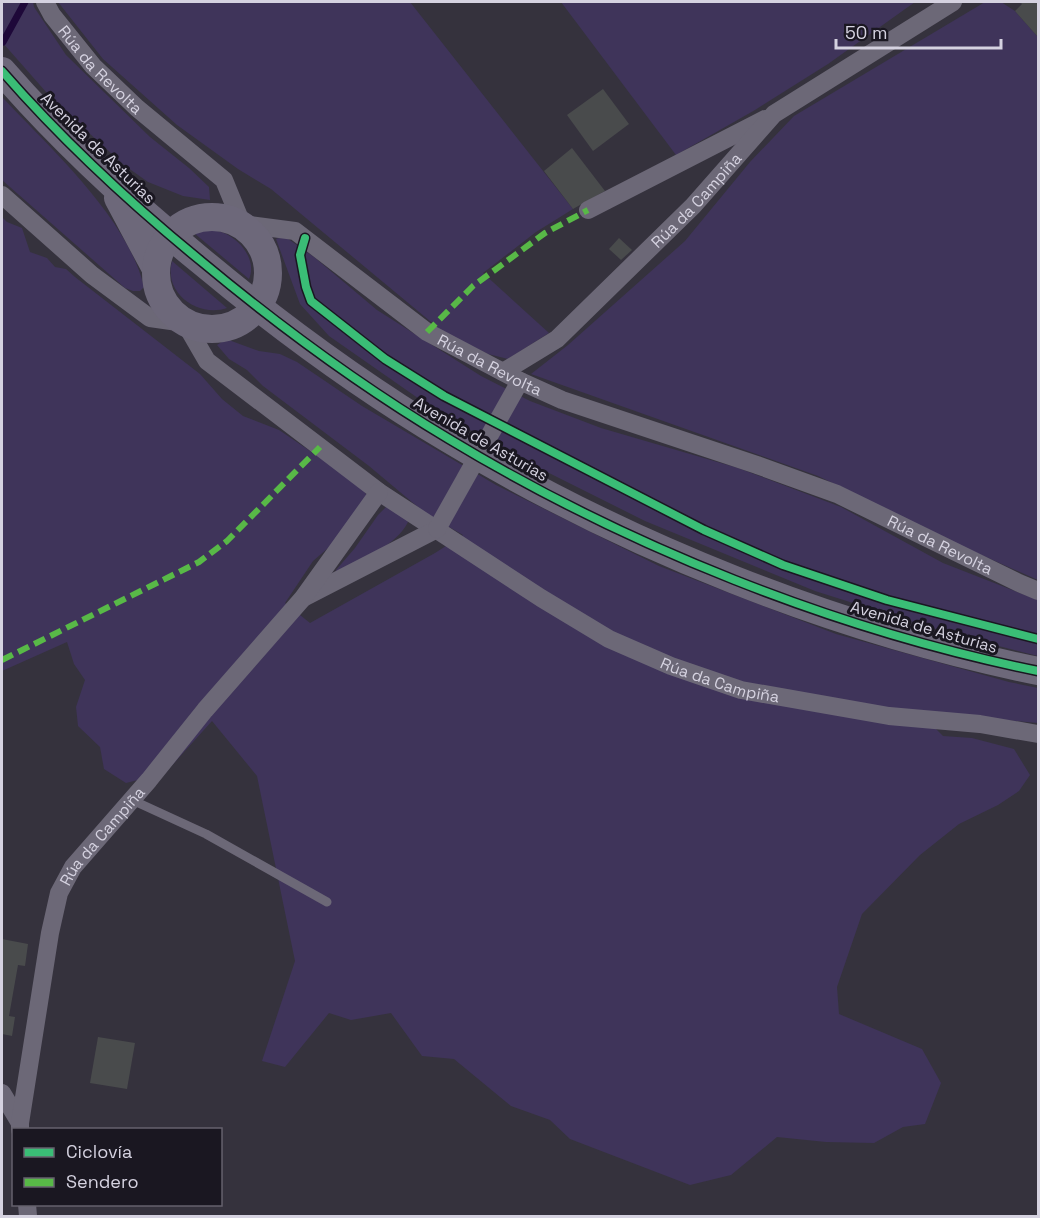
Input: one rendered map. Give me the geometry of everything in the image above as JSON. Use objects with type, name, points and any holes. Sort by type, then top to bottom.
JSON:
[{"type":"main road","name":"Avenida de Asturias","points":[[2,71],[110,183],[170,236],[263,295]]},
{"type":"main road","points":[[110,183],[155,204],[207,217]]},
{"type":"main road","points":[[110,183],[156,269]]},
{"type":"main road","points":[[226,328],[238,323],[263,295],[266,255],[257,238],[242,224],[221,217],[195,219],[177,228],[159,254],[156,269],[158,289],[165,304],[185,322],[203,329],[226,328],[257,336],[305,343]]},
{"type":"main road","points":[[263,295],[305,343]]},
{"type":"main road","name":"Avenida de Asturias","points":[[305,343],[448,438],[538,489],[629,533],[712,570],[863,625],[1038,671]]},
{"type":"street","name":"Rúa da Revolta","points":[[45,2],[52,15],[93,66],[137,108],[224,180],[242,224],[296,231],[427,332],[520,381],[562,400],[837,494],[1038,591]]},
{"type":"street","name":"Rúa da Campiña","points":[[588,210],[774,114],[953,2]]},
{"type":"street","name":"Rúa da Campiña","points":[[503,372],[557,339],[693,206],[774,114]]},
{"type":"street","points":[[2,195],[92,275],[150,318],[185,322],[207,361],[379,492],[437,530],[520,381]]},
{"type":"street","name":"Rúa da Campiña","points":[[20,1126],[50,933],[59,893],[73,867],[303,598],[379,492]]},
{"type":"street","name":"Rúa da Campiña","points":[[303,598],[437,530],[609,639],[671,666],[711,680],[741,690],[844,709],[889,716],[980,724],[1038,734]]},
{"type":"street","points":[[2,1093],[20,1126]]},
{"type":"lane","points":[[132,800],[206,834],[327,902]]},
{"type":"shaded area","points":[[2,2],[33,2],[66,55],[150,137],[209,187],[210,200],[183,196],[148,182],[124,165],[54,101],[2,42]]},
{"type":"shaded area","points":[[58,2],[410,2],[573,209],[536,232],[483,273],[549,333],[508,359],[488,354],[442,331],[271,189],[238,169],[177,125],[103,59]]},
{"type":"shaded area","points":[[561,2],[915,2],[828,64],[755,110],[676,155]]},
{"type":"shaded area","points":[[985,2],[1001,2],[1015,11],[1038,37],[1038,580],[968,549],[818,476],[531,374],[568,345],[685,241],[750,162],[794,116]]},
{"type":"shaded area","points":[[2,97],[64,161],[105,210],[122,235],[135,261],[144,287],[140,291],[125,288],[2,180]]},
{"type":"shaded area","points":[[2,217],[7,222],[22,228],[30,252],[47,258],[55,267],[66,269],[200,374],[222,399],[243,416],[279,430],[362,486],[367,496],[335,542],[313,561],[285,603],[310,623],[463,535],[425,513],[369,466],[263,386],[247,370],[229,359],[217,345],[226,339],[259,351],[280,354],[297,362],[362,406],[496,485],[659,566],[836,634],[1038,688],[1038,723],[919,712],[943,736],[972,738],[1014,749],[1030,775],[1019,791],[998,805],[959,824],[920,855],[862,914],[837,987],[839,1014],[922,1049],[941,1083],[925,1124],[903,1127],[874,1143],[826,1142],[777,1137],[731,1175],[690,1185],[570,1139],[550,1120],[511,1106],[454,1059],[422,1056],[391,1013],[351,1020],[329,1013],[285,1067],[262,1061],[295,961],[257,776],[212,721],[165,773],[126,783],[104,769],[100,747],[78,726],[76,707],[85,680],[74,664],[67,642],[2,671]]},
{"type":"shaded area","points":[[200,230],[224,233],[241,246],[251,265],[249,279],[194,233]]},
{"type":"shaded area","points":[[284,236],[314,257],[377,310],[481,376],[530,401],[601,428],[738,468],[841,507],[943,563],[1038,600],[1038,656],[948,633],[815,591],[645,521],[531,464],[435,410],[329,336],[300,304],[276,239]]},
{"type":"shaded area","points":[[172,261],[227,308],[205,309],[185,300],[173,283]]},
{"type":"shaded area","points":[[386,507],[392,507],[405,516],[408,522],[403,530],[377,552],[338,574],[336,570]]},
{"type":"building","points":[[1020,2],[1038,2],[1038,37],[1015,11],[1022,4]]},
{"type":"building","points":[[603,89],[629,124],[593,151],[567,115]]},
{"type":"building","points":[[572,148],[605,191],[573,209],[544,171]]},
{"type":"building","points":[[619,238],[632,250],[621,260],[609,249]]},
{"type":"building","points":[[2,939],[28,944],[25,966],[18,965],[9,1016],[15,1017],[12,1036],[2,1034]]},
{"type":"building","points":[[98,1037],[135,1043],[127,1089],[90,1083]]},
{"type":"waterway","points":[[3,42],[25,2]]},
{"type":"marked path","points":[[427,332],[473,286],[545,233],[588,210]]},
{"type":"marked path","points":[[2,660],[199,562],[227,541],[320,447]]},
{"type":"cycle path","points":[[2,71],[48,122],[97,170],[201,261],[322,355],[449,439],[587,515],[734,580],[810,608],[886,632],[962,654],[1038,671]]},
{"type":"cycle path","points":[[305,238],[300,255],[311,301],[385,359],[444,396],[704,530],[783,565],[887,600],[1038,639]]}]
